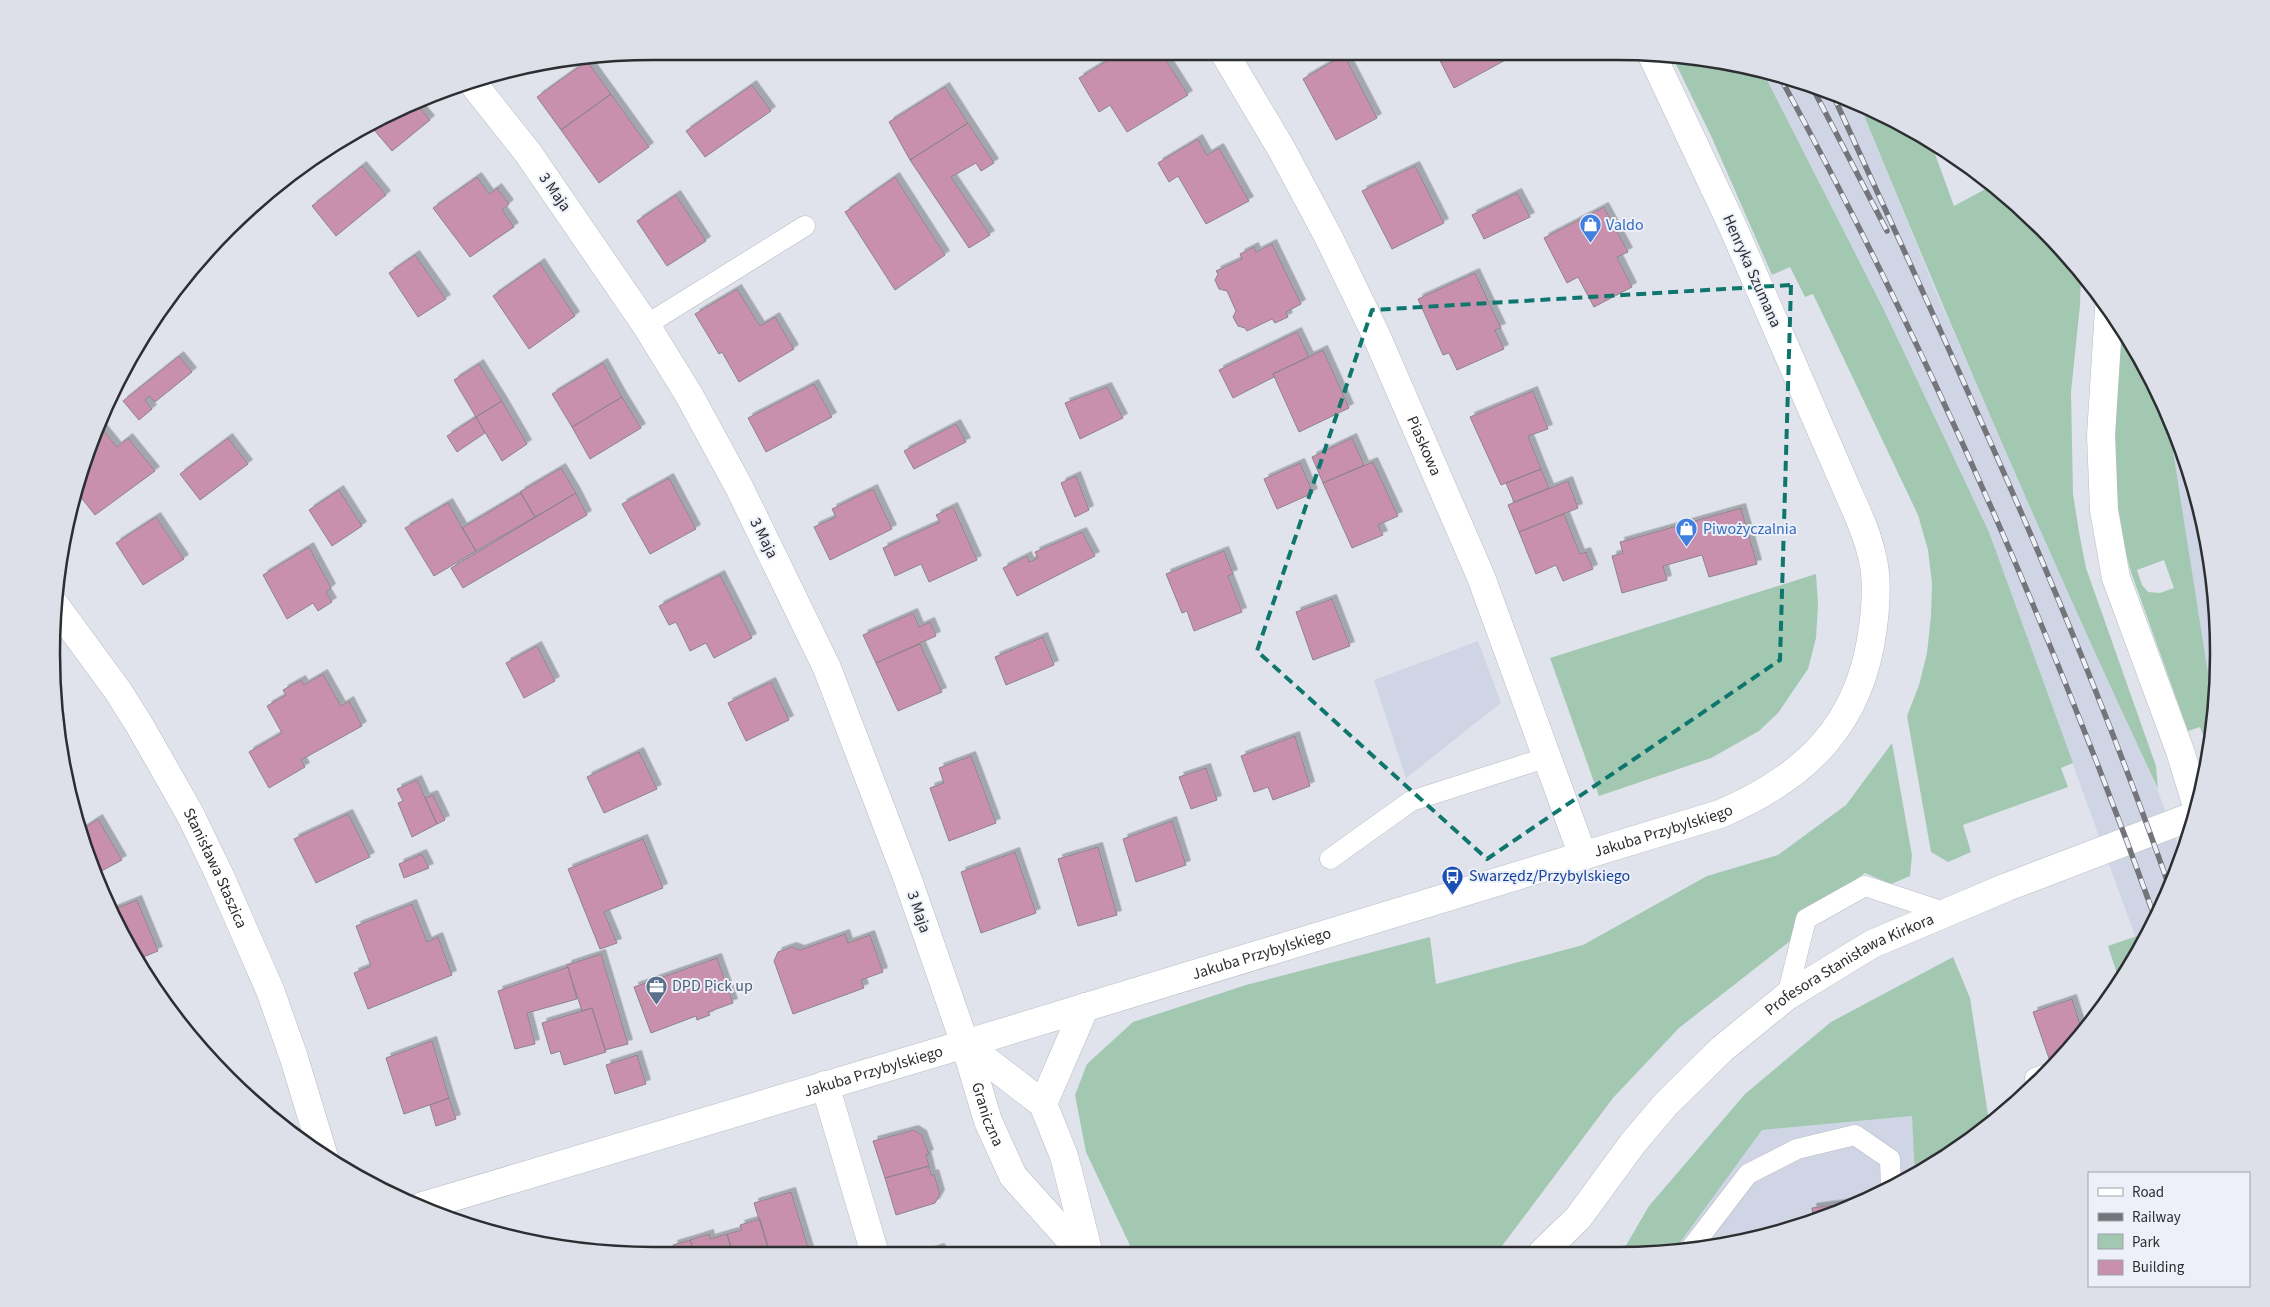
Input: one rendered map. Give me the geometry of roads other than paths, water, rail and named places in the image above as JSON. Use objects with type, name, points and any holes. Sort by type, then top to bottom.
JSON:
[{"type":"street","name":"Piaskowa","points":[[1229,60],[1282,150],[1329,238],[1376,335],[1481,577],[1583,856]]},
{"type":"street","name":"Henryka Szumana","points":[[1655,61],[1732,225],[1848,492]]},
{"type":"street","name":"3 Maja","points":[[476,87],[534,161],[646,325],[689,395],[739,487],[827,668],[907,877],[964,1044]]},
{"type":"street","points":[[2108,322],[2101,435],[2104,510],[2116,578],[2180,750],[2193,793]]},
{"type":"street","name":"Jakuba Przybylskiego","points":[[431,1204],[1583,856],[1720,814],[1748,802],[1775,787],[1798,770],[1830,737],[1848,710],[1860,686],[1867,664],[1875,613],[1873,556],[1848,492]]},
{"type":"street","name":"Stanisława Staszica","points":[[61,613],[118,691],[140,726],[190,814],[211,857],[270,990],[294,1058],[320,1144]]},
{"type":"street","name":"Profesora Stanisława Kirkora","points":[[1548,1247],[1578,1218],[1633,1143],[1666,1104],[1722,1049],[1787,996],[1872,944],[1944,912],[2186,819]]},
{"type":"street","points":[[1085,1007],[1043,1104],[1064,1156],[1087,1247]]},
{"type":"street","name":"Graniczna","points":[[964,1044],[1043,1104]]},
{"type":"street","name":"Graniczna","points":[[964,1044],[988,1121],[1013,1176],[1077,1247]]},
{"type":"street","points":[[825,1085],[873,1247]]},
{"type":"street","name":"Profesora Stanisława Kirkora","points":[[1569,1247],[1578,1218]]},
{"type":"lane","points":[[646,325],[805,226]]},
{"type":"lane","points":[[1330,859],[1411,801],[1548,757]]},
{"type":"lane","points":[[1787,996],[1806,919],[1865,886],[1944,912]]},
{"type":"lane","points":[[1696,1242],[1748,1174],[1797,1149],[1855,1135],[1890,1159],[1891,1179]]},
{"type":"railway","points":[[1784,84],[1886,282],[1984,490],[2073,703],[2152,910]]},
{"type":"railway","points":[[1816,94],[1887,231]]},
{"type":"railway","points":[[1836,102],[1967,389],[2053,587],[2133,787],[2166,878]]},
{"type":"place","name":"Valdo","points":[[1590,244]]},
{"type":"place","name":"Piwożyczalnia","points":[[1687,548]]},
{"type":"place","name":"Swarzędz/Przybylskiego","points":[[1453,895]]},
{"type":"place","name":"DPD Pick up","points":[[656,1005]]}]
